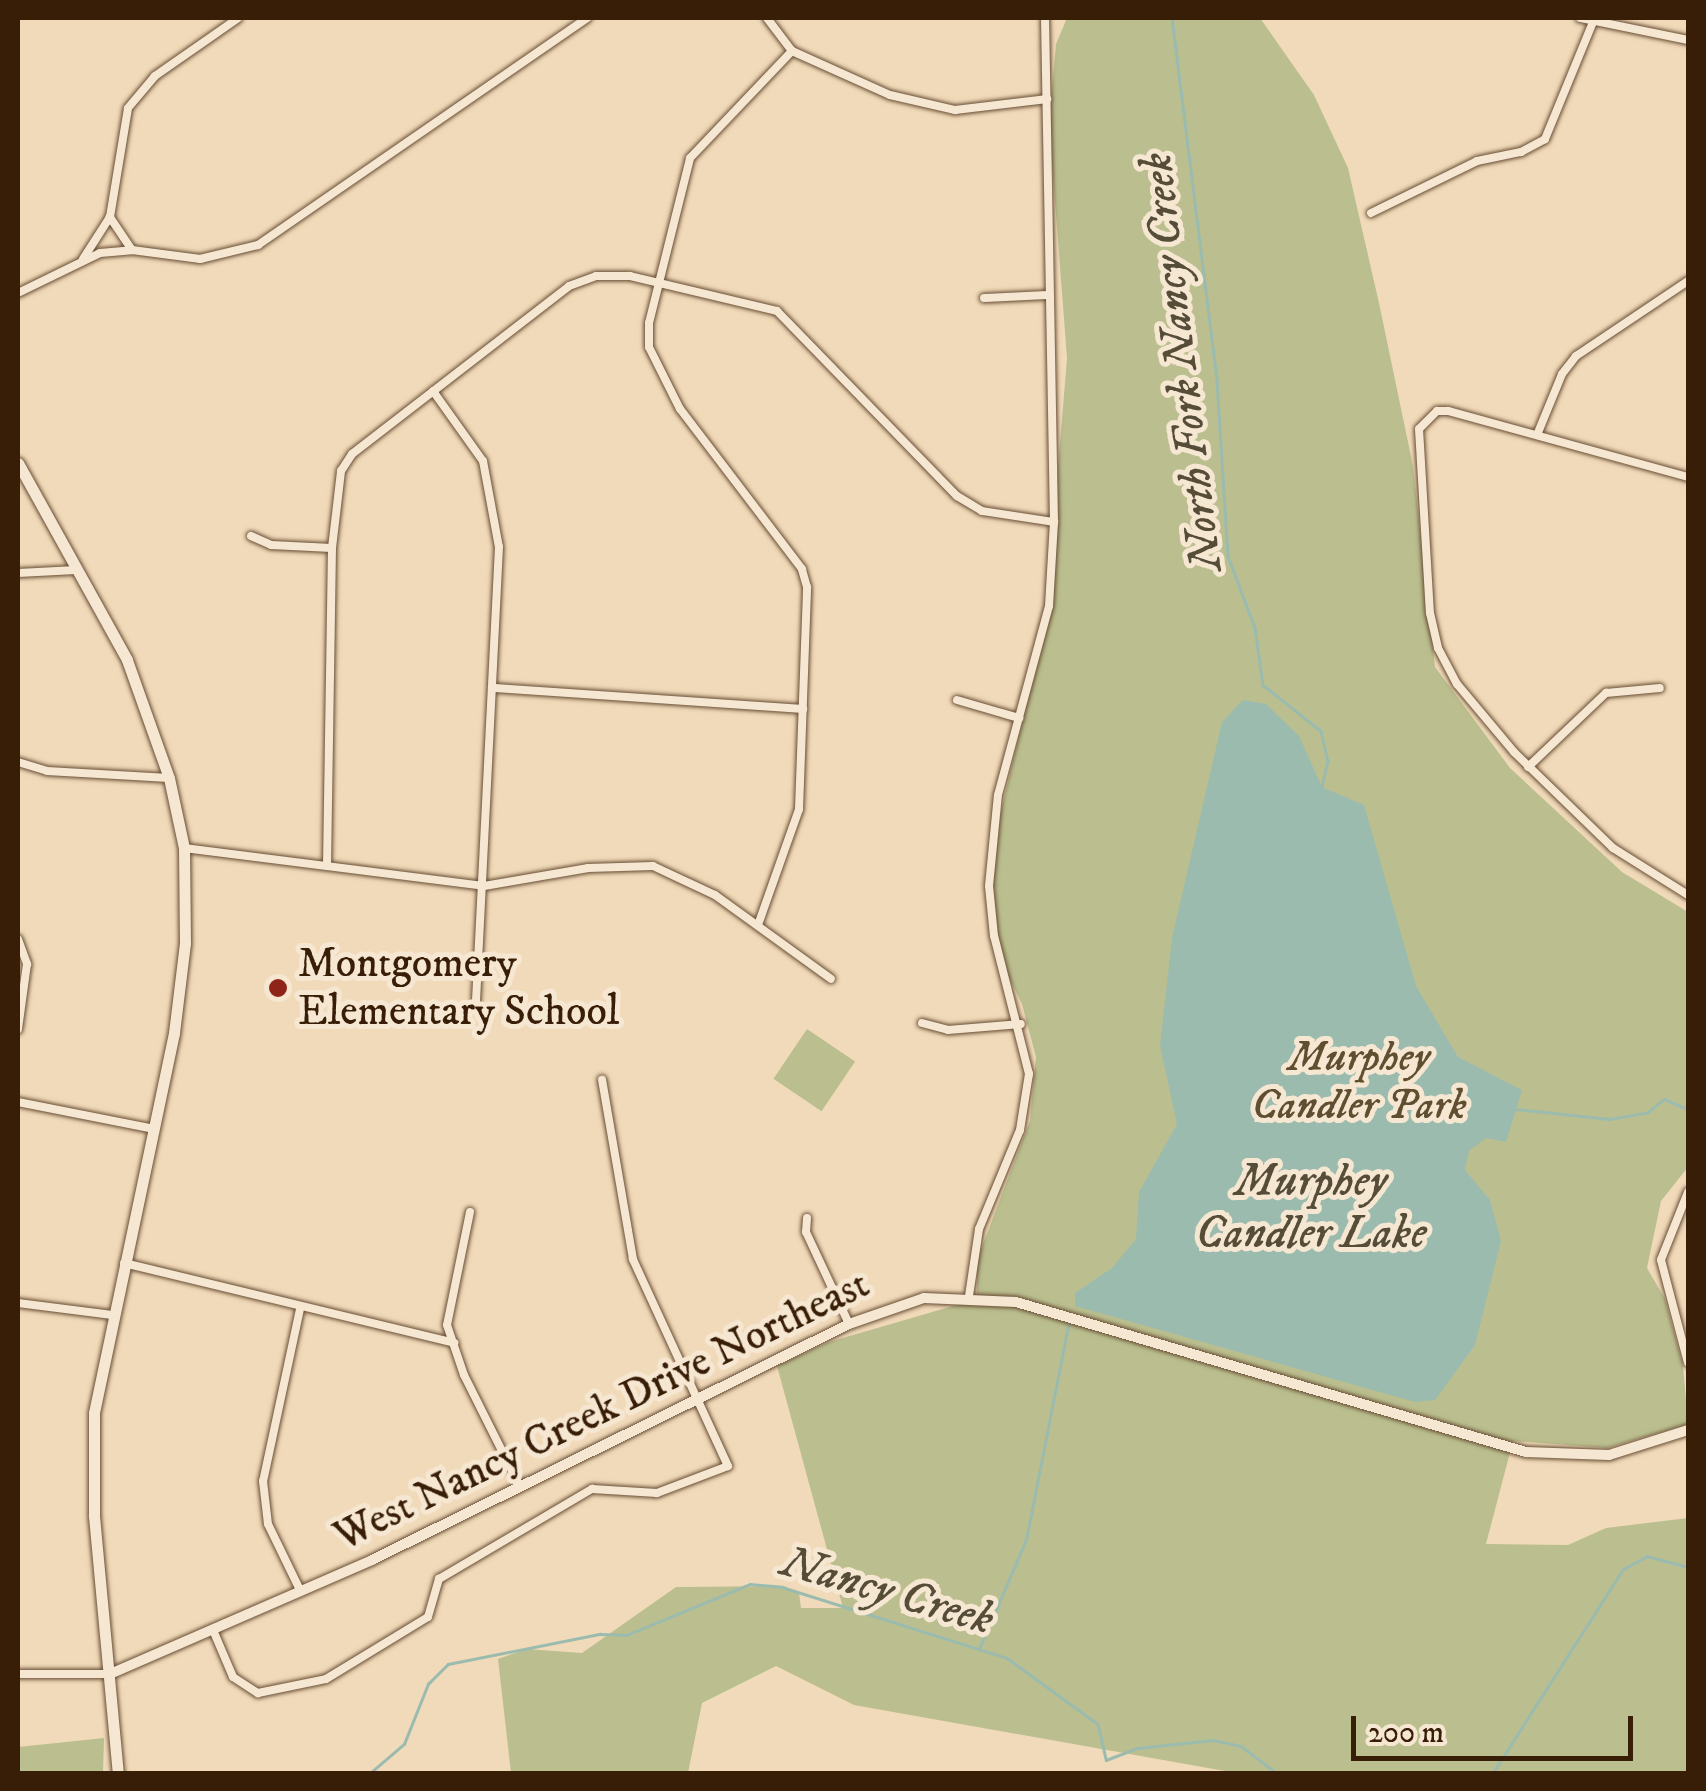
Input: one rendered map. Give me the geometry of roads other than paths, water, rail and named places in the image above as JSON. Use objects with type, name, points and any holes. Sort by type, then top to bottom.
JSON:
[{"type":"main road","points":[[18,463],[127,660],[169,778],[184,848],[185,942],[154,1129],[112,1315],[91,1464],[118,1774]]},
{"type":"street","points":[[82,259],[110,216],[120,131],[135,96],[238,18]]},
{"type":"street","points":[[18,293],[82,259],[132,250],[200,259],[258,245],[587,18]]},
{"type":"street","points":[[767,18],[792,50],[832,73],[920,104],[955,110],[1047,99]]},
{"type":"street","points":[[968,1296],[979,1230],[1025,1106],[1028,1060],[994,936],[990,886],[993,818],[1049,606],[1054,522],[1046,18]]},
{"type":"street","points":[[1580,18],[1688,40]]},
{"type":"street","points":[[1372,213],[1477,161],[1521,152],[1545,139],[1594,22]]},
{"type":"street","points":[[758,925],[799,809],[810,610],[802,569],[669,390],[649,347],[655,282],[690,158],[792,50]]},
{"type":"street","points":[[110,216],[132,250]]},
{"type":"street","points":[[327,866],[332,548],[341,471],[352,454],[569,286],[596,276],[655,282],[778,311],[957,496],[982,511],[1054,522]]},
{"type":"street","points":[[1537,435],[1562,374],[1576,356],[1688,281]]},
{"type":"street","points":[[984,298],[1048,296]]},
{"type":"street","points":[[434,391],[473,441],[491,487],[501,578],[476,1001]]},
{"type":"street","points":[[1688,477],[1437,411],[1419,429],[1419,489],[1438,648],[1457,684],[1528,766],[1613,848],[1688,895]]},
{"type":"street","points":[[251,536],[271,544],[332,548]]},
{"type":"street","points":[[18,573],[76,570]]},
{"type":"street","points":[[495,688],[803,709]]},
{"type":"street","points":[[1528,766],[1606,693],[1660,688]]},
{"type":"street","points":[[957,700],[1018,718]]},
{"type":"street","points":[[18,762],[47,770],[169,778]]},
{"type":"street","points":[[184,848],[484,886],[588,868],[654,866],[682,876],[831,979]]},
{"type":"street","points":[[18,939],[27,964],[18,1028]]},
{"type":"street","points":[[922,1023],[948,1030],[1021,1024]]},
{"type":"street","points":[[213,1630],[233,1677],[258,1693],[326,1679],[428,1617],[439,1579],[592,1488],[656,1493],[728,1466],[626,1236],[602,1080]]},
{"type":"street","points":[[18,1102],[154,1129]]},
{"type":"street","points":[[1688,1192],[1662,1260],[1688,1363]]},
{"type":"street","points":[[470,1212],[451,1288],[448,1324],[520,1488]]},
{"type":"street","points":[[807,1218],[806,1232],[849,1324]]},
{"type":"street","points":[[124,1263],[454,1344]]},
{"type":"street","name":"West Nancy Creek Drive Northeast","points":[[18,1674],[110,1674],[520,1488],[699,1396],[849,1324],[906,1302],[968,1296],[1057,1314],[1526,1452],[1609,1456],[1688,1430]]},
{"type":"street","points":[[18,1304],[112,1315]]},
{"type":"street","points":[[300,1308],[263,1481],[268,1524],[300,1590]]},
{"type":"water","name":"Murphey Candler Lake","points":[[1243,700],[1266,704],[1299,736],[1322,787],[1364,805],[1416,986],[1458,1057],[1522,1090],[1506,1142],[1486,1138],[1469,1151],[1465,1170],[1490,1200],[1501,1241],[1475,1345],[1435,1400],[1415,1402],[1075,1306],[1075,1293],[1112,1268],[1136,1239],[1139,1192],[1177,1124],[1160,1046],[1172,938],[1222,722]]},
{"type":"waterway","name":"North Fork Nancy Creek","points":[[1172,18],[1217,381],[1228,556],[1255,628],[1263,685],[1321,731],[1328,761],[1322,787]]},
{"type":"waterway","points":[[1516,1109],[1610,1119],[1648,1112],[1664,1099],[1688,1109]]},
{"type":"waterway","name":"North Fork Nancy Creek","points":[[979,1649],[1026,1540],[1069,1321]]},
{"type":"waterway","name":"Nancy Creek","points":[[1492,1774],[1623,1569],[1647,1556],[1688,1567]]},
{"type":"waterway","name":"Nancy Creek","points":[[369,1774],[404,1744],[428,1684],[448,1664],[600,1634],[627,1635],[750,1584],[782,1587],[1007,1658],[1098,1724],[1106,1760],[1138,1748],[1213,1740],[1241,1746],[1278,1774]]},
{"type":"place","name":"Montgomery Elementary School","points":[[278,988]]},
{"type":"park label","name":"Murphey Candler Park","points":[[1359,1082]]}]
